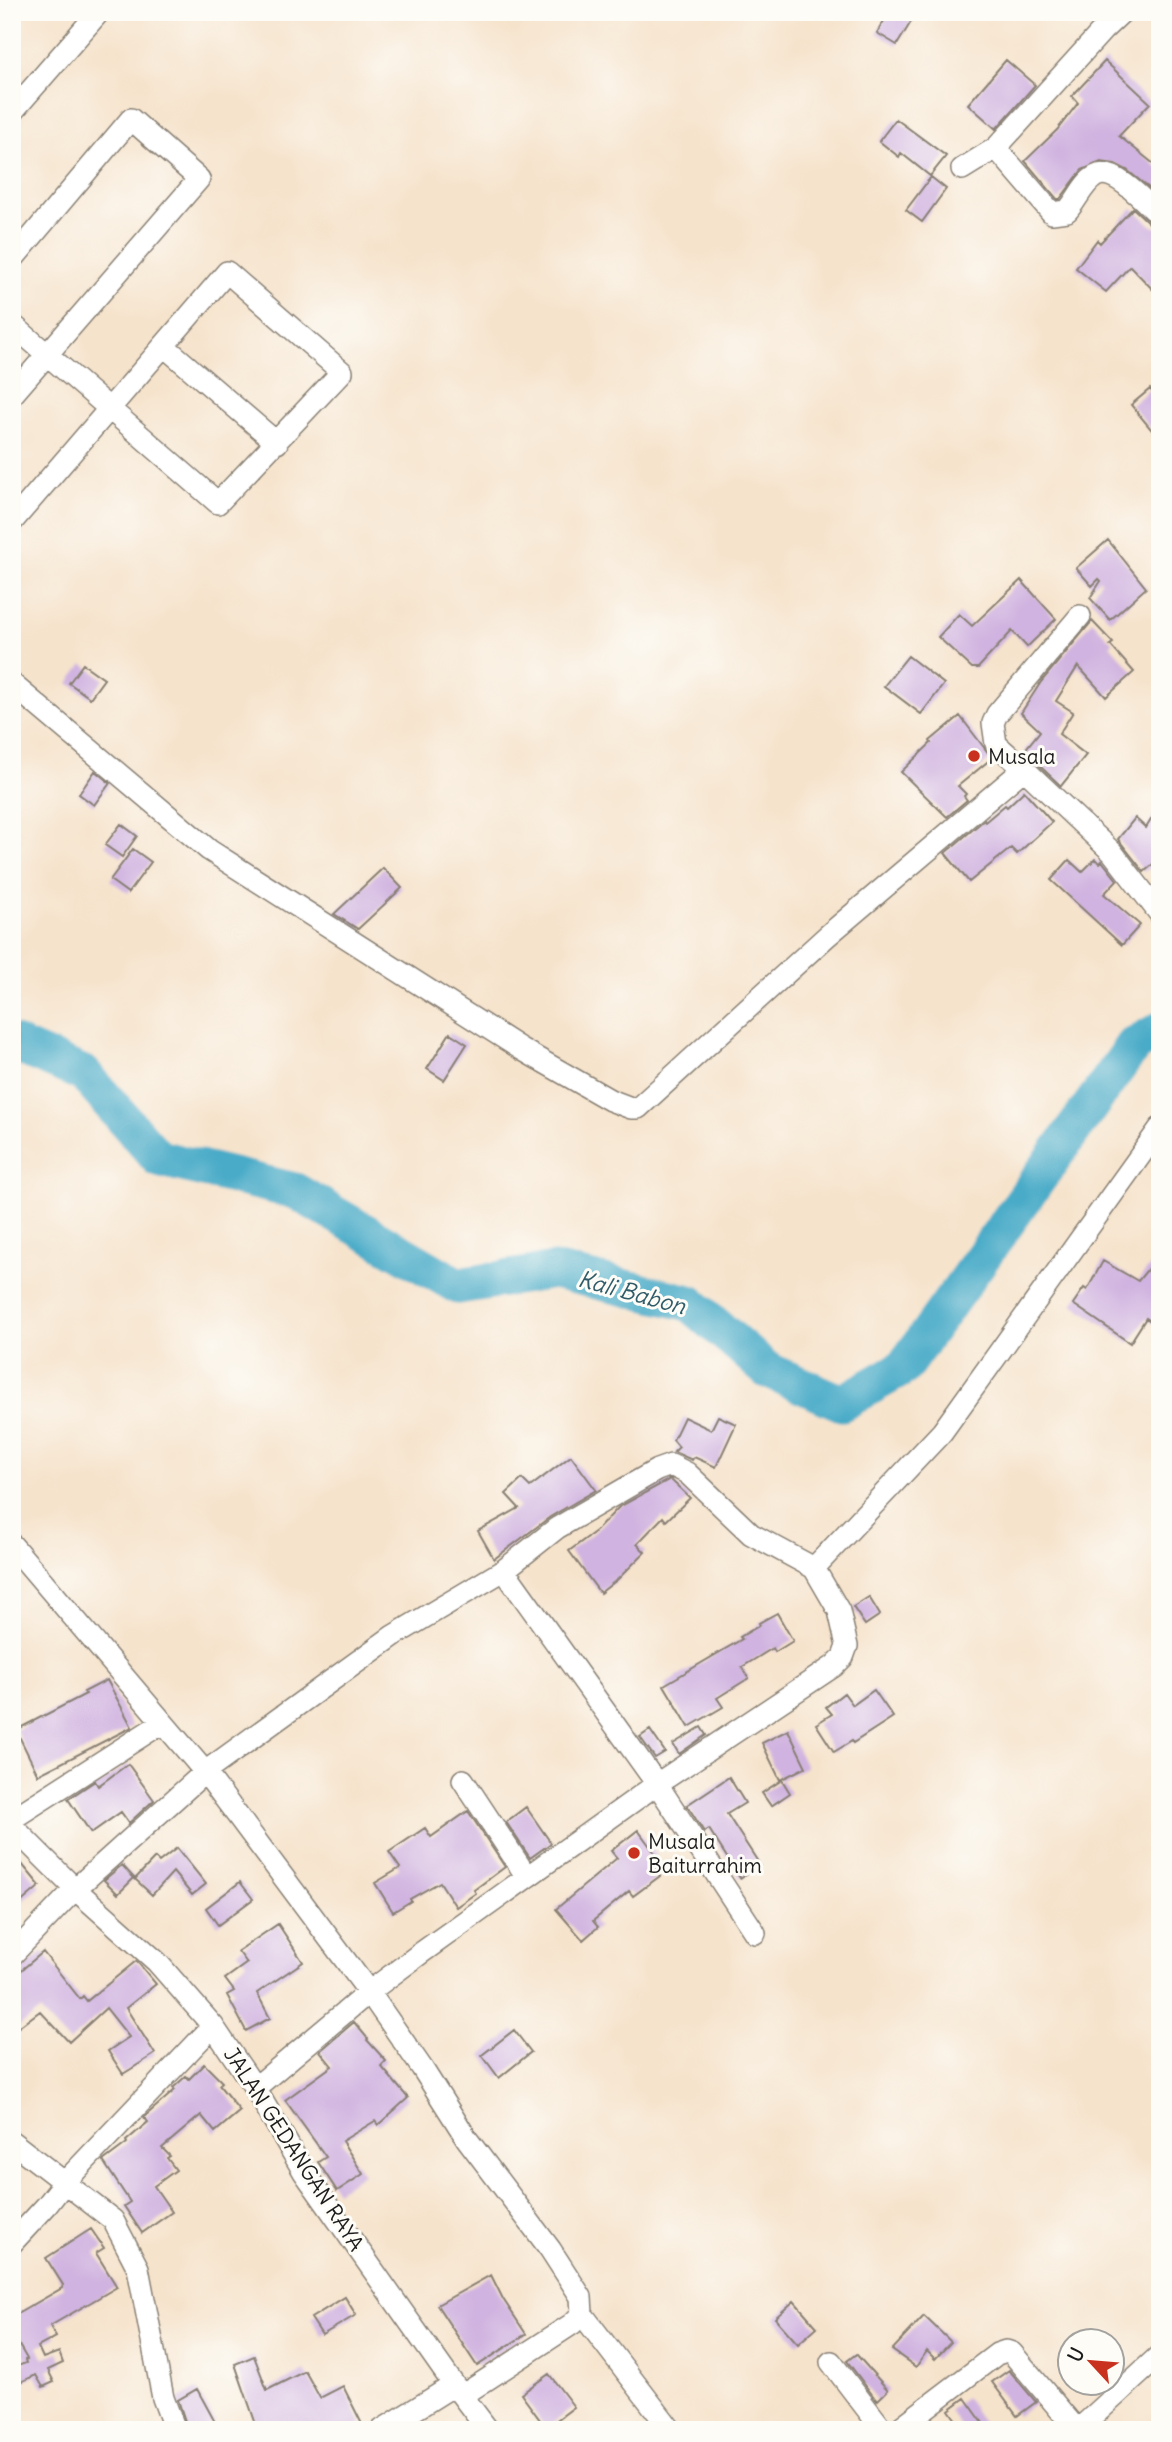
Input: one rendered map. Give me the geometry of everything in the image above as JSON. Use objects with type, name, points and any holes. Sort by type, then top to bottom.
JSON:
[{"type":"street","points":[[12,112],[99,12]]},
{"type":"street","points":[[962,169],[996,148],[1122,12]]},
{"type":"street","points":[[12,260],[131,119],[199,179],[12,395]]},
{"type":"street","points":[[996,148],[1052,213],[1067,211],[1087,185],[1096,176],[1104,174],[1127,185],[1160,216]]},
{"type":"street","points":[[12,324],[47,354],[111,410],[218,503],[342,372],[227,272],[111,410],[12,522]]},
{"type":"street","points":[[164,346],[277,443]]},
{"type":"street","points":[[1080,616],[997,713],[993,723],[996,744],[1112,852],[1160,914]]},
{"type":"street","points":[[12,684],[209,850],[521,1049],[610,1100],[631,1108],[638,1108],[827,936],[1024,769]]},
{"type":"street","points":[[814,1568],[942,1433],[1160,1128]]},
{"type":"street","points":[[12,1955],[75,1889],[205,1772],[393,1636],[504,1570],[557,1528],[613,1494],[671,1465],[687,1473],[751,1534],[814,1568],[839,1611],[848,1646],[834,1666],[657,1784],[369,1992],[255,2088]]},
{"type":"street","points":[[12,1545],[205,1772],[369,1992],[467,2139],[550,2249],[581,2297],[582,2314],[671,2430]]},
{"type":"street","points":[[504,1570],[657,1784],[755,1933]]},
{"type":"street","points":[[12,1819],[162,1723]]},
{"type":"street","points":[[463,1780],[527,1877]]},
{"type":"street","name":"JALAN GEDANGAN RAYA","points":[[12,1826],[75,1889],[157,1962],[213,2026],[255,2088],[304,2172],[488,2430]]},
{"type":"street","points":[[12,2243],[65,2182],[213,2026]]},
{"type":"street","points":[[12,2142],[113,2220],[138,2267],[163,2398],[175,2430]]},
{"type":"street","points":[[382,2430],[543,2345],[582,2314]]},
{"type":"street","points":[[897,2430],[997,2354],[1006,2351],[1012,2353],[1077,2430],[1160,2356]]},
{"type":"street","points":[[831,2362],[883,2430]]},
{"type":"building","points":[[889,12],[917,12],[897,45],[877,33]]},
{"type":"building","points":[[1082,12],[1103,12],[1091,24]]},
{"type":"building","points":[[1006,60],[1035,85],[996,129],[968,104]]},
{"type":"building","points":[[1105,61],[1150,103],[1119,136],[1160,169],[1160,197],[1127,170],[1115,164],[1101,162],[1082,170],[1060,199],[1057,199],[1025,161],[1057,130],[1078,103],[1072,96]]},
{"type":"building","points":[[896,119],[946,156],[930,176],[901,153],[899,157],[879,141]]},
{"type":"building","points":[[931,177],[946,189],[922,222],[906,210]]},
{"type":"building","points":[[1133,208],[1151,225],[1160,229],[1160,297],[1130,266],[1106,292],[1076,268],[1097,240],[1100,243]]},
{"type":"building","points":[[1150,389],[1160,401],[1160,440],[1131,405]]},
{"type":"building","points":[[1108,540],[1146,588],[1110,620],[1090,598],[1101,581],[1099,579],[1092,586],[1076,568]]},
{"type":"building","points":[[1021,580],[1056,619],[1027,647],[1012,631],[978,668],[972,668],[938,637],[959,614],[972,626]]},
{"type":"building","points":[[1092,621],[1113,643],[1110,645],[1134,672],[1106,697],[1078,666],[1056,701],[1073,712],[1059,734],[1086,755],[1061,786],[1024,751],[1040,731],[1021,713],[1041,682]]},
{"type":"building","points":[[908,656],[944,684],[921,714],[884,686]]},
{"type":"building","points":[[83,664],[104,679],[90,698],[69,683]]},
{"type":"building","points":[[960,716],[992,758],[958,786],[966,794],[964,796],[967,800],[947,817],[901,772],[930,741]]},
{"type":"building","points":[[95,771],[110,783],[94,805],[79,794]]},
{"type":"building","points":[[1024,791],[1052,822],[1017,854],[1011,848],[969,882],[945,853]]},
{"type":"building","points":[[1160,805],[1160,858],[1144,872],[1118,839],[1135,818],[1146,828]]},
{"type":"building","points":[[121,824],[137,836],[122,857],[105,845]]},
{"type":"building","points":[[133,849],[151,862],[128,893],[110,880]]},
{"type":"building","points":[[1095,859],[1100,863],[1102,861],[1117,880],[1104,894],[1140,925],[1122,945],[1051,880],[1069,860],[1082,872]]},
{"type":"building","points":[[383,868],[402,888],[358,929],[334,914]]},
{"type":"building","points":[[450,1033],[467,1044],[444,1080],[427,1069]]},
{"type":"building","points":[[1103,1261],[1138,1281],[1151,1265],[1160,1272],[1160,1328],[1146,1318],[1130,1343],[1073,1304],[1084,1288],[1087,1290]]},
{"type":"building","points":[[718,1416],[736,1424],[716,1467],[674,1452],[679,1447],[673,1440],[684,1417],[711,1430]]},
{"type":"building","points":[[571,1456],[596,1490],[550,1517],[494,1559],[478,1531],[519,1508],[506,1494],[522,1479],[530,1487]]},
{"type":"building","points":[[670,1479],[690,1498],[666,1521],[663,1517],[637,1544],[645,1552],[600,1593],[569,1551],[596,1531],[619,1507]]},
{"type":"building","points":[[869,1597],[880,1615],[865,1625],[853,1607]]},
{"type":"building","points":[[777,1613],[793,1641],[775,1652],[773,1648],[742,1667],[749,1678],[717,1698],[723,1707],[689,1727],[664,1685],[742,1639],[740,1637]]},
{"type":"building","points":[[107,1680],[132,1727],[38,1775],[16,1730],[86,1694],[84,1692]]},
{"type":"building","points":[[874,1690],[893,1717],[834,1752],[816,1724],[832,1714],[826,1707],[844,1693],[853,1705]]},
{"type":"building","points":[[701,1727],[706,1735],[679,1754],[673,1744]]},
{"type":"building","points":[[650,1730],[665,1752],[655,1758],[640,1737]]},
{"type":"building","points":[[788,1730],[806,1767],[780,1780],[762,1743]]},
{"type":"building","points":[[128,1764],[154,1800],[129,1823],[121,1812],[91,1833],[68,1799],[95,1781],[98,1786]]},
{"type":"building","points":[[729,1777],[745,1803],[727,1814],[760,1865],[740,1878],[709,1829],[704,1832],[687,1805]]},
{"type":"building","points":[[782,1780],[790,1793],[771,1806],[762,1793]]},
{"type":"building","points":[[526,1807],[551,1843],[530,1858],[506,1822]]},
{"type":"building","points":[[468,1811],[505,1867],[456,1907],[440,1882],[393,1912],[375,1883],[400,1868],[389,1852],[425,1828],[431,1837]]},
{"type":"building","points":[[638,1830],[657,1856],[650,1861],[660,1876],[633,1896],[629,1891],[593,1921],[598,1927],[583,1940],[556,1909],[617,1858],[611,1851]]},
{"type":"building","points":[[177,1848],[206,1884],[192,1895],[173,1872],[152,1895],[135,1879],[155,1858],[159,1862]]},
{"type":"building","points":[[12,1852],[40,1886],[12,1910]]},
{"type":"building","points":[[122,1865],[134,1878],[118,1894],[104,1880]]},
{"type":"building","points":[[240,1882],[253,1899],[218,1925],[206,1908]]},
{"type":"building","points":[[278,1924],[303,1962],[257,1993],[270,2018],[246,2031],[227,1995],[234,1991],[225,1979],[247,1963],[238,1951]]},
{"type":"building","points":[[43,1952],[80,1999],[83,1996],[87,2001],[136,1961],[156,1984],[126,2008],[155,2054],[123,2074],[108,2051],[129,2037],[106,2008],[69,2042],[40,2011],[12,2032],[12,1978]]},
{"type":"building","points":[[354,2022],[386,2061],[381,2066],[408,2098],[378,2125],[375,2121],[342,2141],[363,2174],[337,2191],[318,2162],[326,2157],[285,2100],[332,2066],[320,2051]]},
{"type":"building","points":[[514,2030],[531,2052],[499,2078],[482,2055]]},
{"type":"building","points":[[204,2064],[222,2082],[219,2085],[240,2111],[215,2132],[201,2115],[162,2148],[170,2156],[167,2158],[176,2170],[154,2186],[172,2212],[142,2233],[124,2206],[130,2202],[103,2161],[127,2143],[126,2141],[148,2122],[144,2117],[175,2090],[173,2088],[186,2076],[189,2079]]},
{"type":"building","points":[[91,2229],[104,2248],[96,2253],[117,2287],[50,2326],[56,2337],[38,2347],[43,2358],[59,2352],[63,2363],[48,2370],[54,2382],[43,2387],[36,2375],[12,2386],[12,2368],[26,2363],[27,2359],[12,2333],[12,2317],[62,2288],[63,2285],[46,2258]]},
{"type":"building","points":[[491,2275],[526,2334],[477,2366],[437,2305]]},
{"type":"building","points":[[345,2297],[356,2315],[322,2335],[311,2318]]},
{"type":"building","points":[[794,2301],[817,2327],[798,2344],[775,2318]]},
{"type":"building","points":[[924,2316],[951,2342],[935,2359],[927,2351],[916,2367],[892,2350]]},
{"type":"building","points":[[856,2354],[888,2390],[877,2401],[847,2361]]},
{"type":"building","points":[[254,2356],[267,2390],[305,2371],[320,2398],[343,2386],[362,2424],[351,2430],[258,2430],[235,2364]]},
{"type":"building","points":[[1009,2370],[1036,2402],[1017,2416],[992,2382]]},
{"type":"building","points":[[549,2374],[574,2407],[546,2428],[521,2394]]},
{"type":"building","points":[[197,2389],[215,2422],[201,2430],[188,2430],[178,2400]]},
{"type":"building","points":[[965,2398],[988,2430],[963,2430],[949,2410]]},
{"type":"waterway","name":"Kali Babon","points":[[12,1043],[84,1074],[158,1158],[295,1191],[458,1286],[554,1271],[690,1303],[767,1370],[842,1403],[903,1368],[1134,1045],[1160,1030]]},
{"type":"place","name":"Musala","points":[[974,756]]},
{"type":"place","name":"Musala Baiturrahim","points":[[634,1853]]}]
